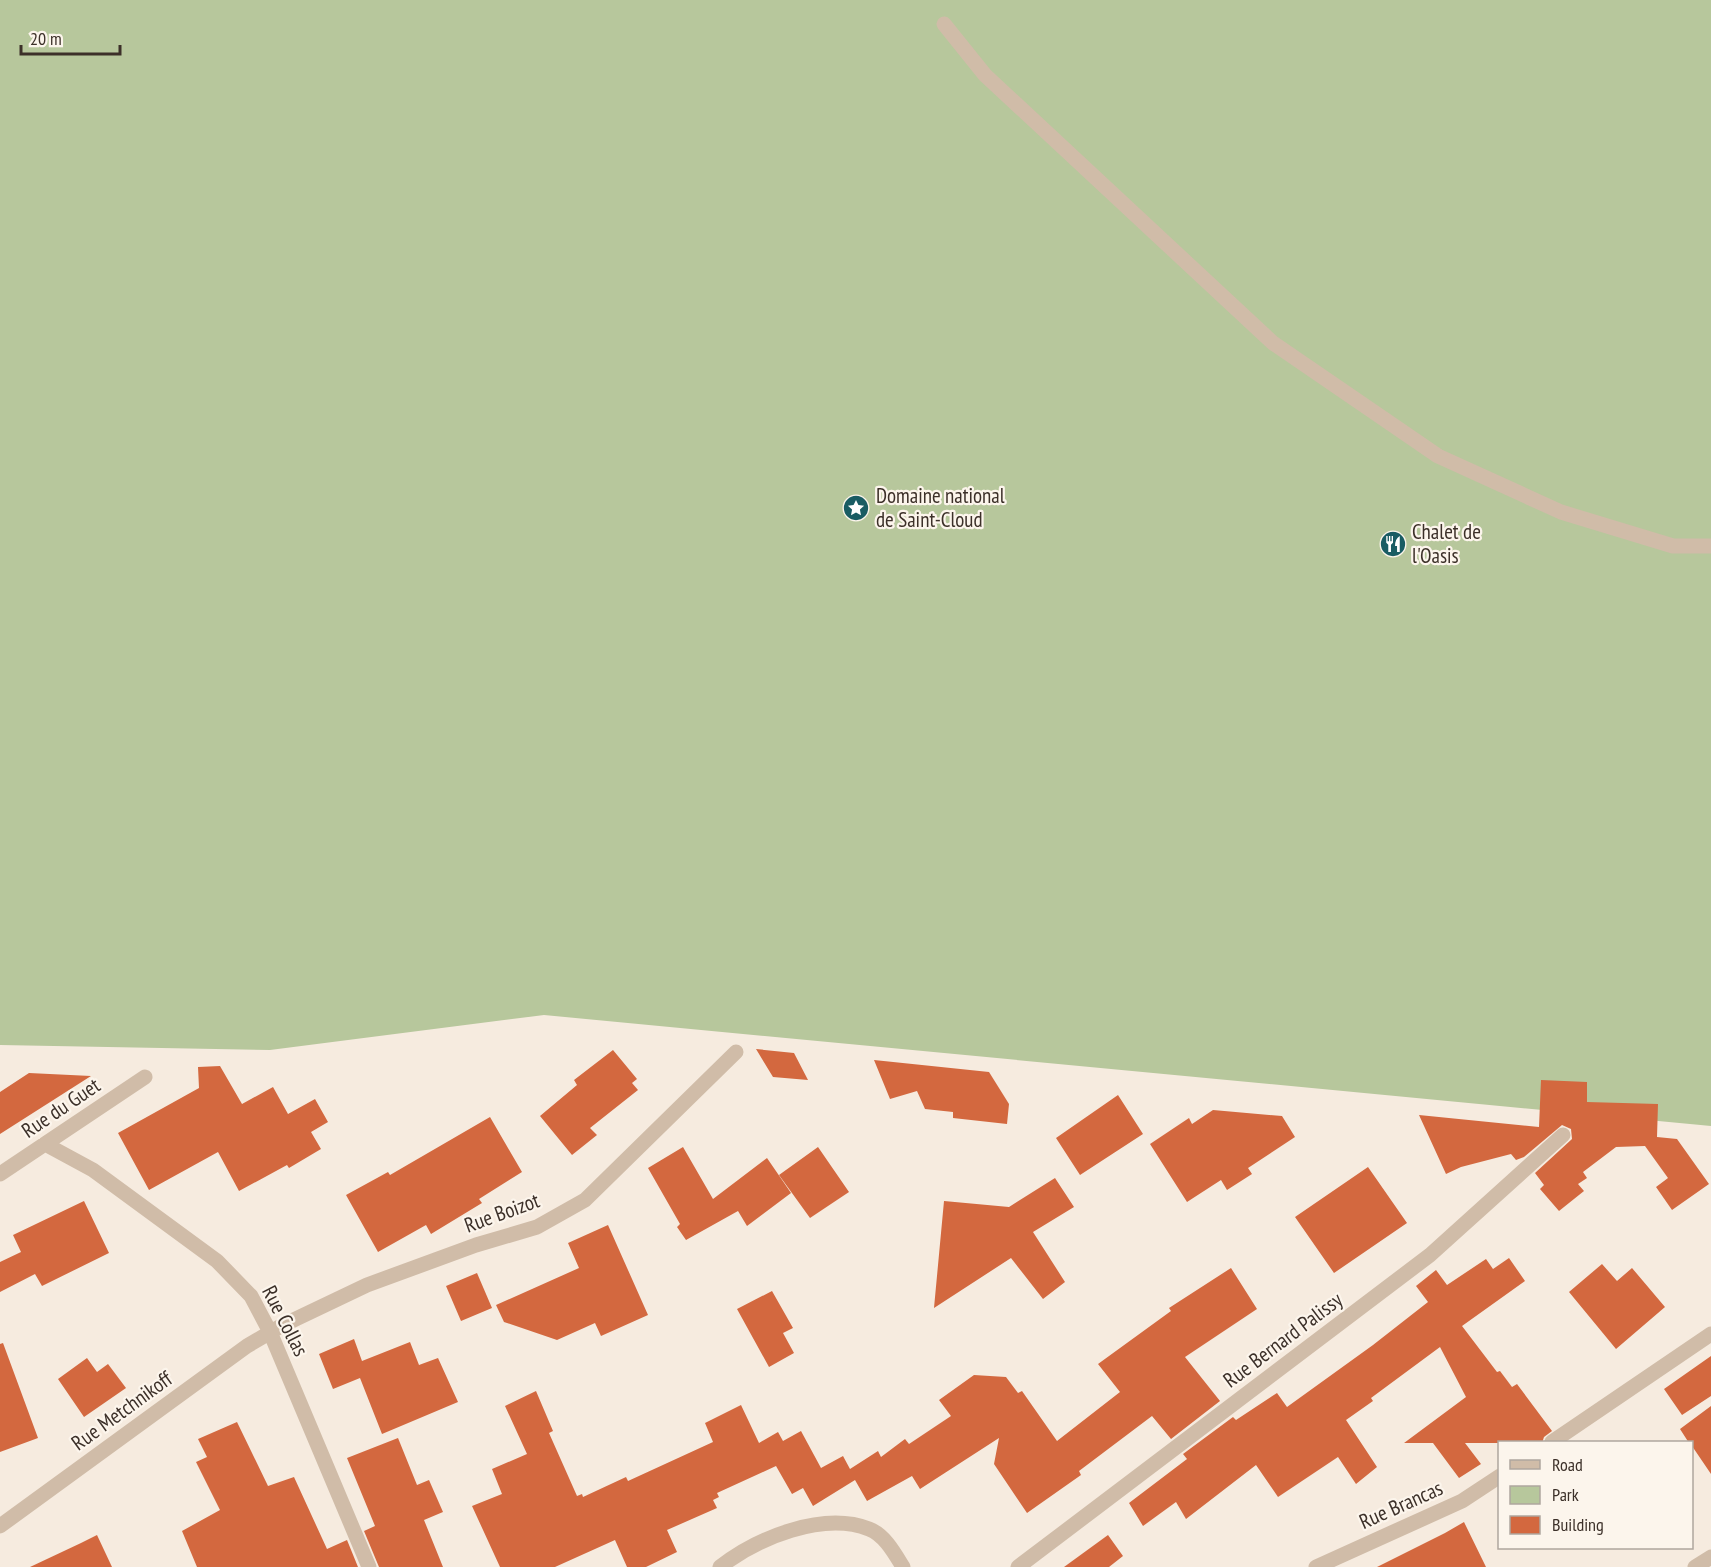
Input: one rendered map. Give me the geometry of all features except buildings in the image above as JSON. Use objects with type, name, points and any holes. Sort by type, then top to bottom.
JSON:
[{"type":"street","points":[[944,24],[984,75],[1273,343],[1438,456],[1561,512],[1673,546],[1711,546]]},
{"type":"street","name":"Rue Boizot","points":[[270,1332],[367,1285],[476,1245],[537,1227],[585,1200],[736,1052]]},
{"type":"street","name":"Rue du Guet","points":[[0,1174],[145,1077]]},
{"type":"street","name":"Rue Bernard Palissy","points":[[1018,1567],[1430,1256],[1563,1135]]},
{"type":"street","name":"Rue Collas","points":[[45,1144],[93,1170],[217,1261],[251,1296],[270,1332],[369,1567]]},
{"type":"street","name":"Rue Metchnikoff","points":[[0,1526],[270,1332]]},
{"type":"street","points":[[1555,1441],[1711,1334]]},
{"type":"street","name":"Rue Brancas","points":[[1316,1567],[1462,1501],[1498,1477]]},
{"type":"street","points":[[720,1567],[735,1556],[773,1536],[806,1527],[834,1523],[870,1529],[882,1538],[903,1567]]},
{"type":"street","points":[[1695,1567],[1711,1557]]},
{"type":"green space","name":"Domaine national de Saint-Cloud","points":[[0,0],[1711,0],[1711,1126],[544,1015],[270,1050],[0,1045]]},
{"type":"place","name":"Domaine national de Saint-Cloud","points":[[856,508]]},
{"type":"place","name":"Chalet de l'Oasis","points":[[1393,544]]}]
